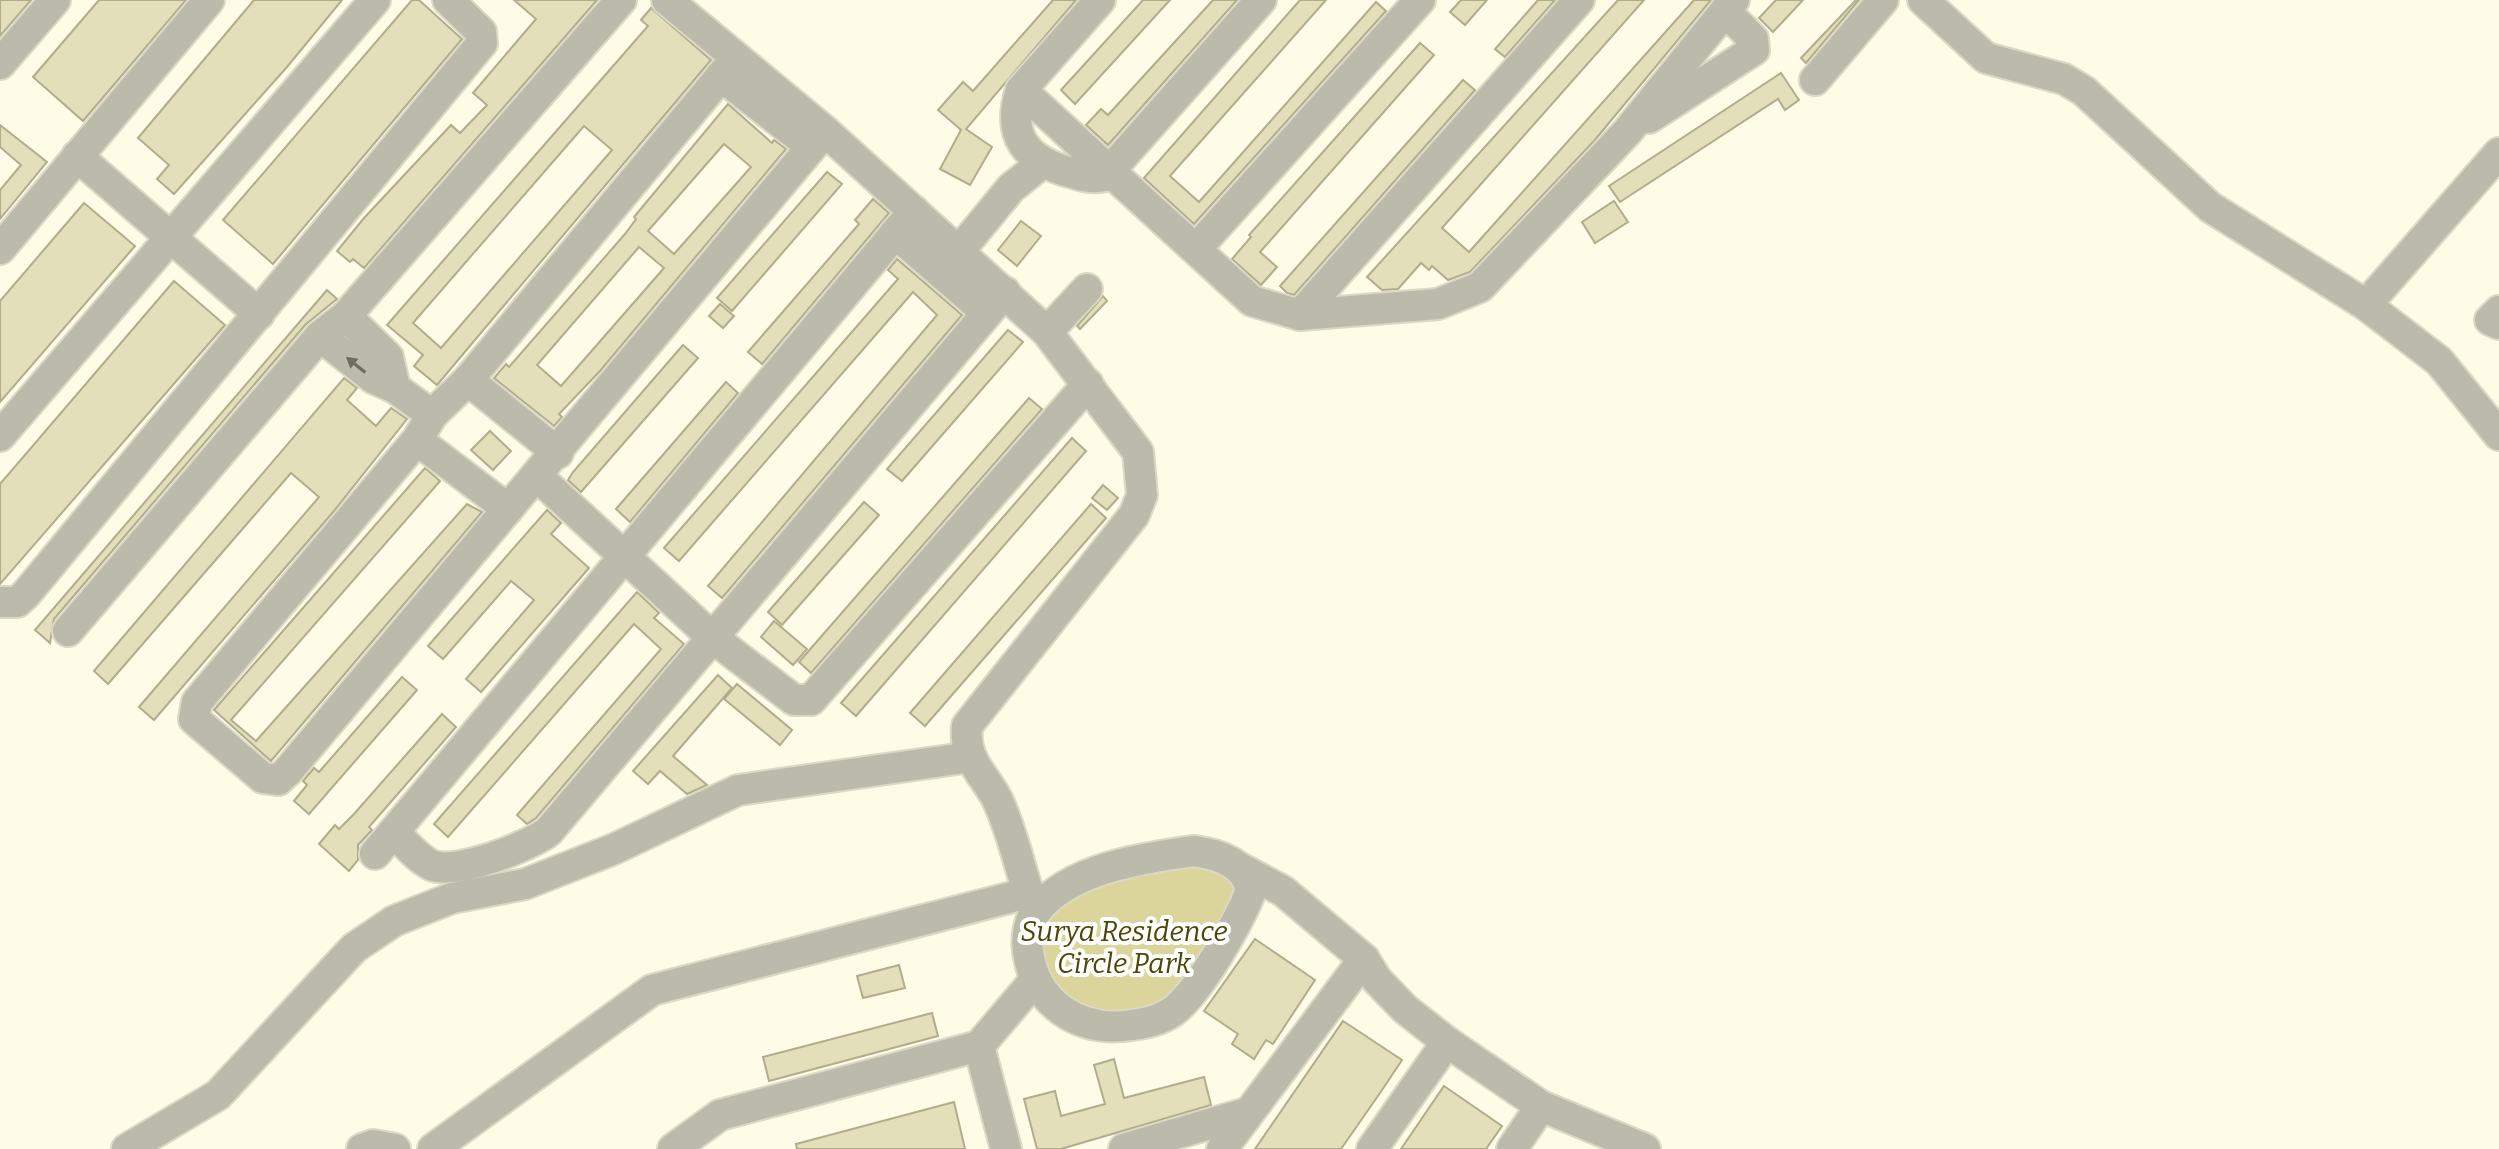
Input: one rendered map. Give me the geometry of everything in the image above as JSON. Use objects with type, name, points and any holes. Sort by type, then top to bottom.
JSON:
[{"type":"street","points":[[0,64],[55,0]]},
{"type":"street","points":[[0,249],[209,0]]},
{"type":"street","points":[[0,436],[375,0]]},
{"type":"street","points":[[0,602],[7,605],[17,602],[26,594],[482,43],[481,32],[448,0]]},
{"type":"street","points":[[68,631],[320,336],[346,316],[621,0]]},
{"type":"street","points":[[667,0],[728,67],[818,139],[904,222],[996,302],[1047,332],[1138,452],[1142,495],[1134,515],[973,715],[966,741],[973,762],[996,799],[1031,903],[1027,943],[1041,990],[1075,1020],[1095,1026],[1136,1025],[1164,1016],[1177,1009],[1259,887]]},
{"type":"street","points":[[1100,0],[1021,90],[1015,109],[1020,140],[1041,164],[1090,179],[1111,172],[1261,0]]},
{"type":"street","points":[[1196,249],[1420,0]]},
{"type":"street","points":[[1300,315],[1579,0]]},
{"type":"street","points":[[1815,80],[1883,0]]},
{"type":"street","points":[[1923,0],[1986,58],[2064,79],[2084,91],[2210,207],[2366,305],[2439,361],[2499,435]]},
{"type":"street","points":[[1021,90],[1252,301],[1300,315],[1438,304],[1470,293],[1627,132],[1730,5],[1753,39],[1754,50],[1627,132]]},
{"type":"street","points":[[728,67],[197,702],[194,719],[263,778],[278,780],[287,772],[538,477],[818,139]]},
{"type":"street","points":[[2366,305],[2499,153]]},
{"type":"street","points":[[77,156],[259,314]]},
{"type":"street","points":[[960,250],[1011,188],[1041,164]]},
{"type":"street","points":[[904,222],[960,250],[996,302]]},
{"type":"street","points":[[904,222],[384,843],[439,867],[478,862],[535,841],[548,832],[996,302]]},
{"type":"street","points":[[1047,332],[1087,289]]},
{"type":"street","points":[[2499,311],[2490,320],[2499,324]]},
{"type":"street","points":[[346,316],[388,357],[395,388],[425,428],[508,509]]},
{"type":"street","points":[[320,336],[373,378],[395,388]]},
{"type":"street","points":[[468,380],[558,453]]},
{"type":"street","points":[[538,477],[713,638],[794,700],[811,700],[1088,384]]},
{"type":"street","points":[[127,1149],[218,1095],[354,948],[394,921],[452,898],[525,884],[614,849],[738,790],[973,762]]},
{"type":"street","points":[[433,1149],[652,990],[1031,903],[1082,878],[1144,859],[1193,851],[1208,853],[1259,887],[1365,971],[1405,1009],[1447,1042],[1541,1106],[1645,1149]]},
{"type":"street","points":[[1222,1149],[1247,1113],[1365,971]]},
{"type":"street","points":[[673,1149],[720,1115],[982,1056],[1041,990]]},
{"type":"street","points":[[1372,1149],[1447,1042]]},
{"type":"street","points":[[982,1056],[1006,1149]]},
{"type":"street","points":[[1512,1149],[1541,1106]]},
{"type":"street","points":[[1137,1147],[1247,1113]]},
{"type":"street","points":[[362,1149],[373,1145],[395,1149]]},
{"type":"green space","name":"Surya Residence Circle Park","points":[[1169,854],[1247,875],[1164,1016],[1053,1005],[1035,912]]},
{"type":"building","points":[[0,0],[31,0],[0,36]]},
{"type":"building","points":[[99,0],[186,0],[83,121],[33,77]]},
{"type":"building","points":[[254,0],[342,0],[174,194],[157,179],[169,165],[138,138]]},
{"type":"building","points":[[412,0],[419,0],[462,39],[273,264],[223,220]]},
{"type":"building","points":[[514,0],[597,0],[364,268],[353,259],[350,262],[337,251],[364,218],[451,125],[460,133],[487,105],[473,93],[536,19]]},
{"type":"building","points":[[1053,0],[1076,0],[966,129],[992,147],[970,185],[940,169],[961,130],[938,110],[963,82],[973,91]]},
{"type":"building","points":[[1143,0],[1170,0],[1075,104],[1061,90]]},
{"type":"building","points":[[1213,0],[1237,0],[1108,145],[1086,125],[1101,109],[1108,115]]},
{"type":"building","points":[[1300,0],[1326,0],[1170,176],[1199,202],[1376,2],[1386,11],[1194,224],[1144,178]]},
{"type":"building","points":[[1461,0],[1487,0],[1465,25],[1450,12]]},
{"type":"building","points":[[1538,0],[1555,0],[1505,57],[1495,49]]},
{"type":"building","points":[[1618,0],[1644,0],[1442,228],[1469,252],[1694,0],[1711,0],[1594,141],[1470,272],[1448,280],[1432,266],[1429,270],[1421,263],[1398,289],[1382,290],[1367,277]]},
{"type":"building","points":[[1776,0],[1803,0],[1773,32],[1759,18]]},
{"type":"building","points":[[1859,0],[1806,63],[1801,58]]},
{"type":"building","points":[[651,8],[711,60],[437,385],[414,366],[423,355],[387,325],[648,26],[641,20]],"holes":[[[584,126],[612,150],[441,348],[413,323]]]},
{"type":"building","points":[[1420,43],[1434,55],[1260,252],[1277,267],[1261,285],[1232,259],[1251,237],[1249,235]]},
{"type":"building","points":[[1781,73],[1799,100],[1785,110],[1778,99],[1620,202],[1609,186]]},
{"type":"building","points":[[1463,80],[1475,90],[1294,295],[1287,293],[1280,286]]},
{"type":"building","points":[[728,104],[772,143],[774,140],[786,149],[600,371],[559,414],[562,417],[554,426],[494,378],[506,364],[509,367],[625,234],[636,219],[634,217]],"holes":[[[724,144],[751,167],[674,254],[648,231]],[[639,247],[664,268],[561,386],[537,365]]]},
{"type":"building","points":[[0,125],[47,162],[0,219],[0,190],[21,165],[0,147]]},
{"type":"building","points":[[827,172],[842,184],[732,311],[717,298]]},
{"type":"building","points":[[873,199],[889,213],[762,364],[748,352],[859,224],[855,220]]},
{"type":"building","points":[[1614,201],[1628,222],[1595,243],[1582,222]]},
{"type":"building","points":[[84,203],[135,246],[0,402],[0,301]]},
{"type":"building","points":[[1021,221],[1041,236],[1017,266],[998,250]]},
{"type":"building","points":[[897,259],[962,315],[722,598],[708,586],[937,315],[913,292],[679,561],[664,548],[898,279],[888,270]]},
{"type":"building","points":[[174,281],[225,325],[0,584],[0,484]]},
{"type":"building","points":[[327,290],[337,299],[306,324],[54,619],[50,643],[35,630]]},
{"type":"building","points":[[1103,296],[1107,301],[1080,329],[1077,326]]},
{"type":"building","points":[[720,304],[734,316],[723,328],[709,316]]},
{"type":"building","points":[[1008,330],[1023,342],[902,481],[887,469]]},
{"type":"building","points":[[683,345],[698,358],[581,492],[568,480],[573,472]]},
{"type":"building","points":[[344,378],[357,388],[347,400],[376,426],[391,408],[407,419],[334,511],[154,720],[139,707],[319,497],[291,473],[108,684],[94,671]]},
{"type":"building","points":[[726,382],[738,393],[630,522],[616,509]]},
{"type":"building","points":[[1029,398],[1042,409],[811,673],[799,662]]},
{"type":"building","points":[[490,431],[511,451],[493,470],[471,450]]},
{"type":"building","points":[[1072,438],[1086,451],[856,716],[841,703]]},
{"type":"building","points":[[425,468],[440,481],[231,720],[256,741],[467,504],[482,512],[271,761],[214,710]]},
{"type":"building","points":[[1103,485],[1118,498],[1107,510],[1092,498]]},
{"type":"building","points":[[864,502],[879,515],[782,625],[768,612]]},
{"type":"building","points":[[1091,504],[1106,518],[925,726],[910,713]]},
{"type":"building","points":[[547,510],[561,523],[551,534],[589,568],[481,692],[466,679],[534,600],[511,581],[443,659],[428,646]]},
{"type":"building","points":[[637,592],[659,613],[654,618],[684,644],[536,818],[527,824],[517,815],[661,649],[634,624],[448,837],[434,824]]},
{"type":"building","points":[[774,621],[807,649],[793,665],[761,637]]},
{"type":"building","points":[[718,675],[732,688],[673,756],[707,785],[687,794],[660,771],[648,784],[633,771]]},
{"type":"building","points":[[402,677],[417,690],[309,814],[294,801],[307,785],[303,781],[314,768],[319,772]]},
{"type":"building","points":[[737,684],[792,730],[780,745],[724,699]]},
{"type":"building","points":[[442,714],[456,727],[369,827],[372,830],[358,845],[358,860],[349,871],[319,844],[335,825],[339,829],[354,814]]},
{"type":"building","points":[[1255,939],[1315,980],[1273,1044],[1266,1040],[1254,1059],[1232,1044],[1238,1034],[1204,1011]]},
{"type":"building","points":[[899,965],[905,988],[863,998],[857,976]]},
{"type":"building","points":[[932,1013],[938,1036],[769,1081],[763,1057]]},
{"type":"building","points":[[1343,1021],[1402,1060],[1380,1093],[1341,1149],[1255,1149]]},
{"type":"building","points":[[1114,1059],[1124,1098],[1204,1077],[1211,1105],[1061,1149],[1037,1149],[1024,1099],[1055,1091],[1061,1116],[1105,1104],[1094,1065]]},
{"type":"building","points":[[1444,1086],[1502,1126],[1486,1149],[1401,1149]]},
{"type":"building","points":[[954,1102],[965,1149],[797,1149],[796,1144]]}]
